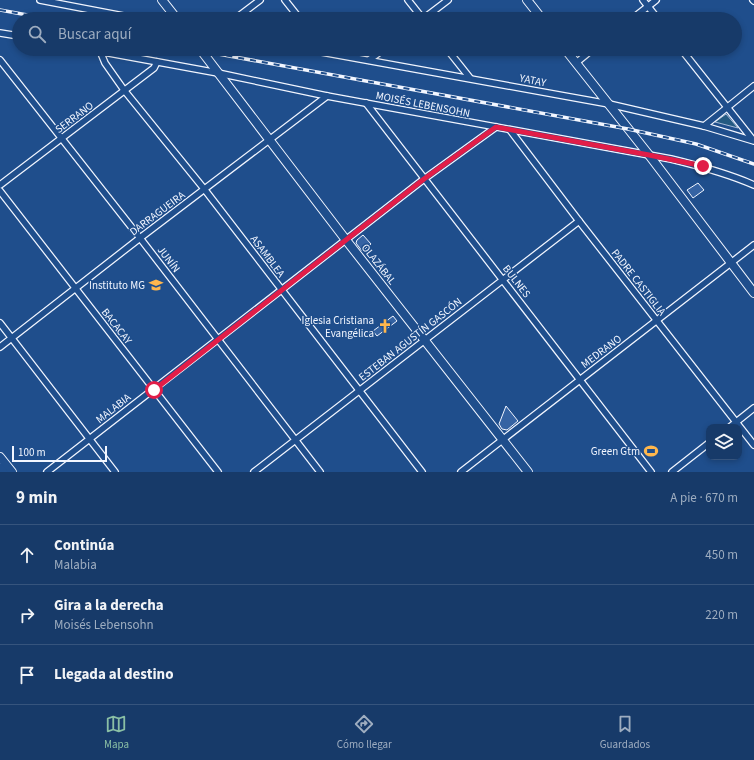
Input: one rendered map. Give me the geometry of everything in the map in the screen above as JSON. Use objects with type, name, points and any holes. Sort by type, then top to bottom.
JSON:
[{"type":"street","points":[[43,0],[104,12]]},
{"type":"street","points":[[162,0],[171,12]]},
{"type":"street","points":[[244,12],[260,0]]},
{"type":"street","points":[[285,0],[294,12]]},
{"type":"street","points":[[408,0],[417,12]]},
{"type":"street","points":[[432,12],[448,0]]},
{"type":"street","points":[[527,0],[536,12]]},
{"type":"street","points":[[643,0],[653,12]]},
{"type":"street","points":[[641,12],[656,0]]},
{"type":"street","points":[[0,33],[12,35]]},
{"type":"street","name":"ASAMBLEA","points":[[102,56],[105,63],[124,90],[205,190],[422,472]]},
{"type":"street","name":"MOISÉS LEBENSOHN","points":[[126,56],[218,73],[327,96],[703,166],[754,185]]},
{"type":"street","name":"OLAZÁBAL","points":[[205,56],[346,240],[528,472]]},
{"type":"street","name":"YATAY","points":[[349,56],[609,104],[704,126],[753,141]]},
{"type":"street","points":[[369,60],[374,56]]},
{"type":"street","points":[[453,56],[470,78]]},
{"type":"street","points":[[570,56],[649,155],[754,293]]},
{"type":"street","points":[[576,63],[584,56]]},
{"type":"street","points":[[686,56],[753,141]]},
{"type":"street","name":"JUNÍN","points":[[0,60],[140,238],[320,472]]},
{"type":"street","name":"SERRANO","points":[[0,185],[154,68],[157,62]]},
{"type":"street","points":[[704,126],[754,86]]},
{"type":"street","name":"DARRAGUEIRA","points":[[0,347],[140,238],[327,96]]},
{"type":"street","name":"BULNES","points":[[366,103],[651,472]]},
{"type":"street","name":"MALABIA","points":[[47,472],[424,179],[496,127]]},
{"type":"street","name":"PADRE CASTIGLIA","points":[[510,130],[656,321],[754,445]]},
{"type":"street","name":"BACACAY","points":[[0,191],[218,472]]},
{"type":"street","name":"ESTEBAN AGUSTÍN GASCÓN","points":[[254,472],[579,221]]},
{"type":"street","name":"MEDRANO","points":[[461,472],[754,245]]},
{"type":"street","points":[[0,322],[115,472]]},
{"type":"street","points":[[734,424],[754,408]]},
{"type":"street","points":[[672,472],[706,445]]},
{"type":"street","points":[[0,457],[12,472]]},
{"type":"street","points":[[0,468],[3,472]]},
{"type":"shaded area","points":[[726,114],[738,128],[715,122]]},
{"type":"building","points":[[698,183],[704,190],[693,198],[687,190]]},
{"type":"building","points":[[363,235],[371,244],[362,251],[356,243],[357,240]]},
{"type":"building","name":"Iglesia Cristiana Evangélica","points":[[393,316],[397,321],[377,336],[373,331]]},
{"type":"building","points":[[506,406],[518,421],[507,430],[502,429],[499,424]]},
{"type":"railway","points":[[0,10],[12,12]]},
{"type":"railway","points":[[229,56],[628,129],[696,144],[754,164]]},
{"type":"place","name":"Instituto MG","points":[[156,285]]},
{"type":"place","name":"Iglesia Cristiana Evangélica","points":[[385,326]]},
{"type":"place","name":"Green Gtm","points":[[651,451]]},
{"type":"route","points":[[154,390],[424,179],[496,127],[703,166]]}]
